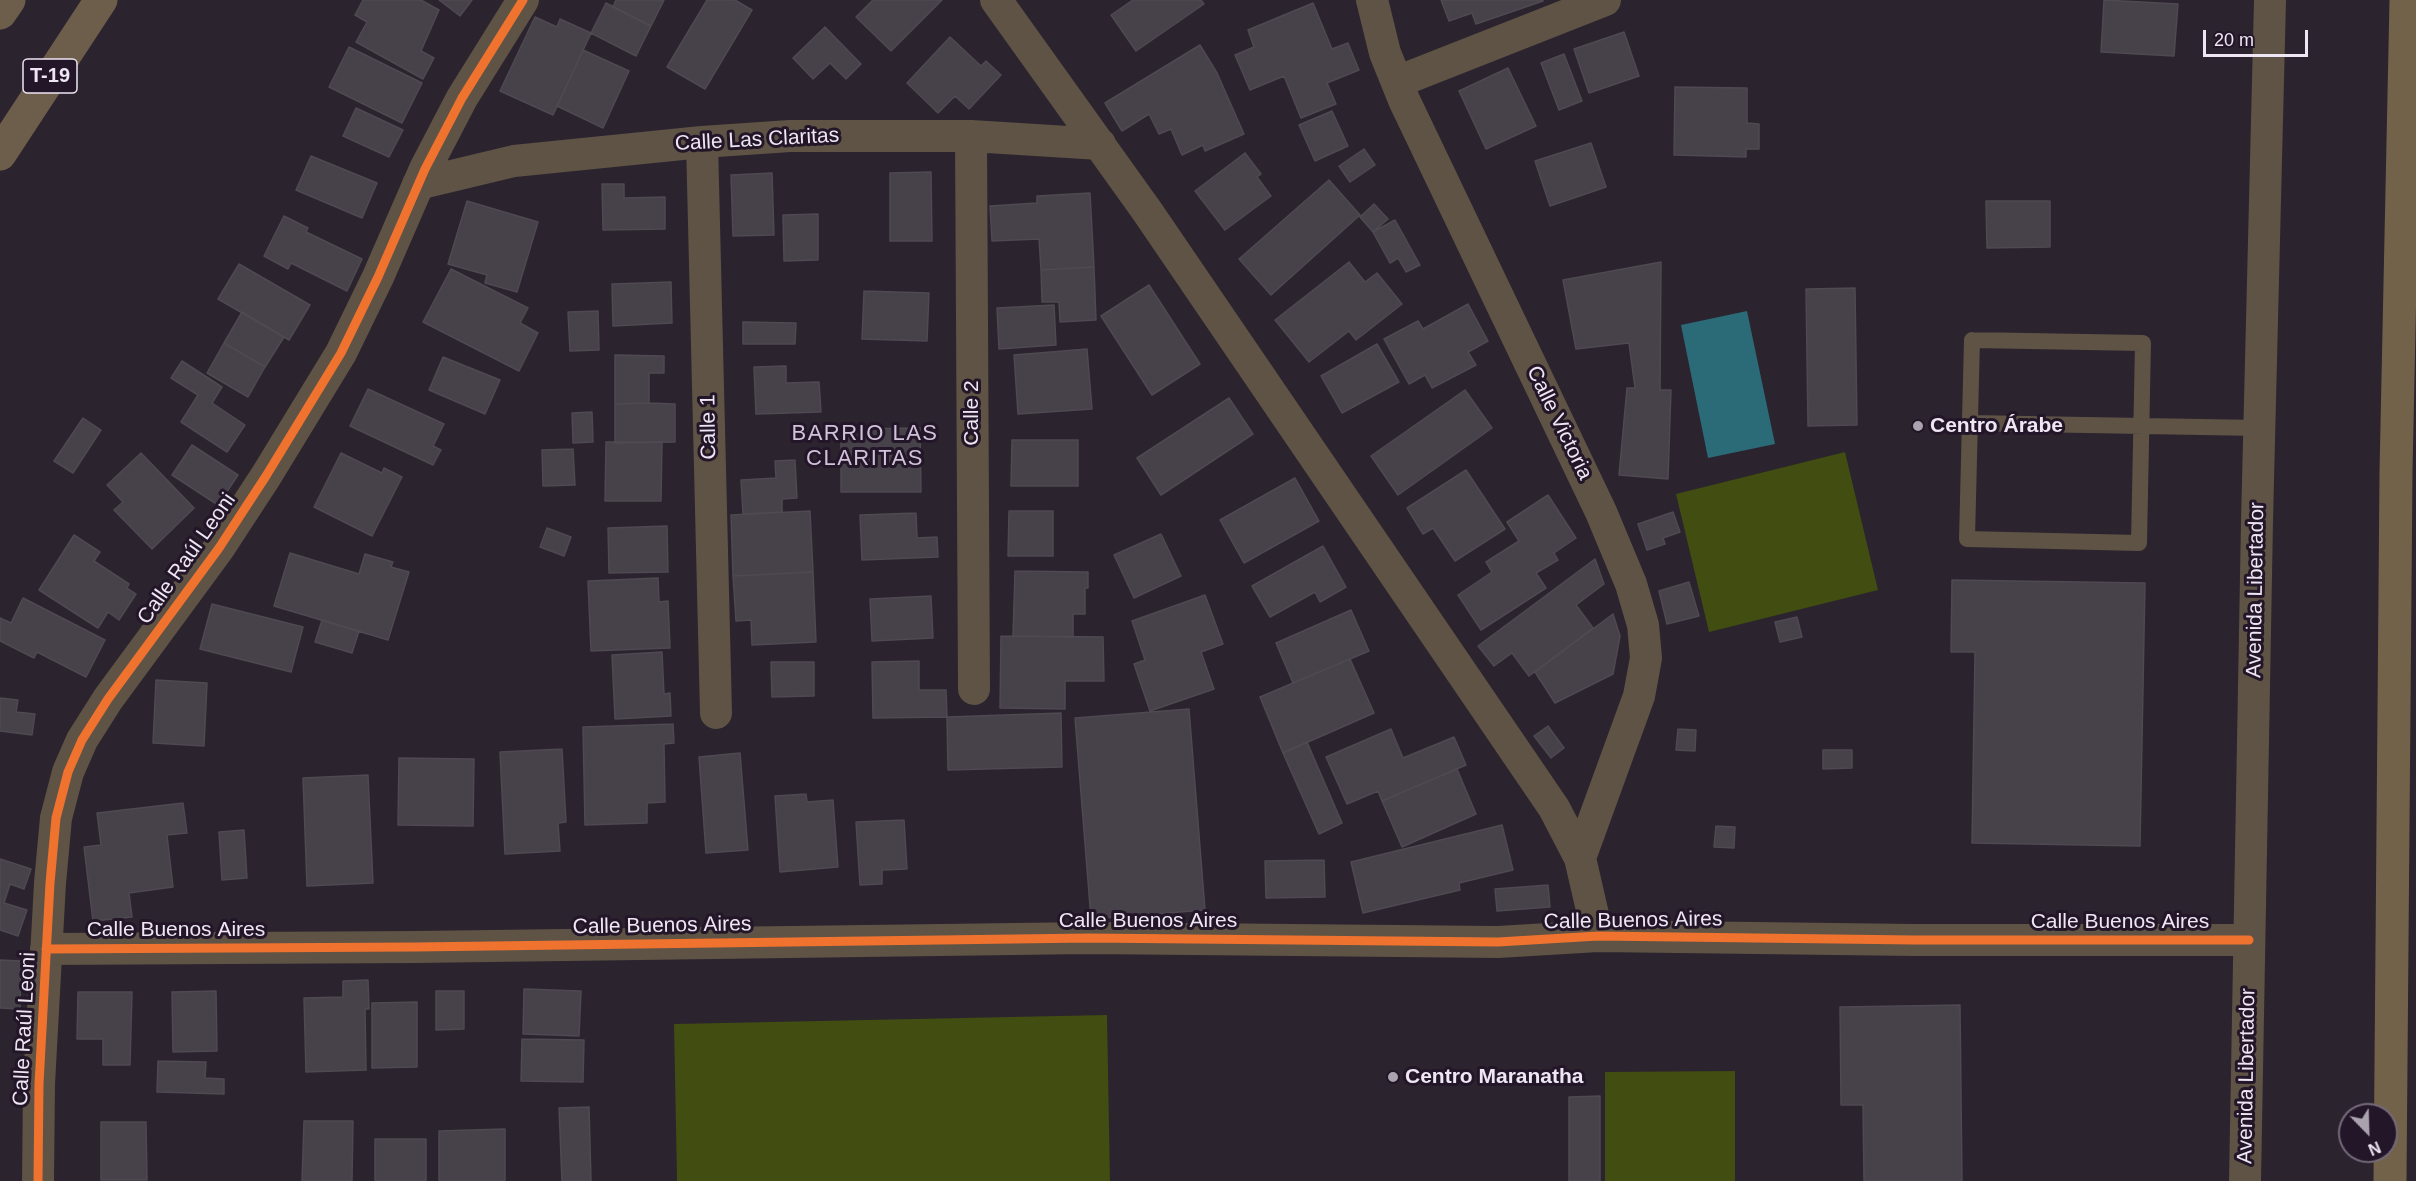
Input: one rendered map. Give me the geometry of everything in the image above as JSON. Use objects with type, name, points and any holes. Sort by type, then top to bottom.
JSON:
[{"type":"highway","points":[[0,13],[9,0]]},
{"type":"highway","name":"T-19","points":[[0,154],[101,0]]},
{"type":"main road","points":[[2390,1181],[2396,460],[2406,0]]},
{"type":"street","name":"Calle Raúl Leoni","points":[[38,1181],[39,1084],[56,818],[68,772],[81,740],[108,699],[190,589],[266,476],[340,352],[378,278],[418,184],[462,98],[523,0]]},
{"type":"street","points":[[996,0],[1100,144],[1535,779],[1560,818],[1580,858],[1598,936]]},
{"type":"street","name":"Calle Victoria","points":[[1372,0],[1397,82],[1601,512],[1631,584],[1643,624],[1646,658],[1639,696],[1580,858]]},
{"type":"street","points":[[1397,82],[1605,0]]},
{"type":"street","name":"Avenida Libertador","points":[[2245,1181],[2259,428],[2270,0]]},
{"type":"street","name":"Calle Las Claritas","points":[[418,184],[514,161],[702,142],[790,136],[971,136],[1100,144]]},
{"type":"street","name":"Calle 2","points":[[971,136],[974,689]]},
{"type":"street","name":"Calle 1","points":[[702,142],[716,713]]},
{"type":"street","name":"Calle Buenos Aires","points":[[46,949],[416,947],[1089,938],[1498,942],[1598,936],[1914,940],[2249,940]]},
{"type":"lane","points":[[1972,340],[2143,343],[2141,426],[2139,543],[1967,539],[1972,340]]},
{"type":"lane","points":[[1970,423],[2259,428]]},
{"type":"green space","points":[[1845,452],[1878,590],[1709,632],[1676,494]]},
{"type":"green space","points":[[1107,1015],[1110,1181],[677,1181],[674,1024]]},
{"type":"green space","points":[[1735,1071],[1735,1181],[1605,1181],[1605,1072]]},
{"type":"water","points":[[1747,311],[1775,444],[1708,458],[1681,325]]},
{"type":"building","points":[[363,0],[421,0],[439,10],[421,51],[434,58],[423,79],[356,42],[367,22],[355,15]]},
{"type":"building","points":[[439,0],[472,0],[460,16]]},
{"type":"building","points":[[616,0],[664,0],[651,26],[613,7]]},
{"type":"building","points":[[707,0],[735,0],[752,10],[705,89],[667,67]]},
{"type":"building","points":[[873,0],[942,0],[891,51],[856,17]]},
{"type":"building","points":[[1133,0],[1201,0],[1204,4],[1136,51],[1111,15]]},
{"type":"building","points":[[1441,0],[1543,1],[1476,24],[1472,13],[1449,21]]},
{"type":"building","points":[[2104,0],[2178,4],[2174,56],[2101,52]]},
{"type":"building","points":[[606,3],[651,26],[636,56],[591,33]]},
{"type":"building","points":[[1313,3],[1332,49],[1348,43],[1359,70],[1327,83],[1336,104],[1301,118],[1284,76],[1250,90],[1235,55],[1254,47],[1248,30]]},
{"type":"building","points":[[535,17],[557,27],[560,19],[591,33],[553,115],[500,91]]},
{"type":"building","points":[[825,27],[861,64],[846,79],[830,63],[813,79],[793,58]]},
{"type":"building","points":[[1624,32],[1639,76],[1589,93],[1574,49]]},
{"type":"building","points":[[950,37],[981,66],[986,61],[1001,75],[969,109],[955,96],[938,113],[907,83]]},
{"type":"building","points":[[1200,45],[1217,73],[1244,134],[1205,151],[1203,145],[1182,155],[1171,129],[1159,134],[1149,114],[1122,131],[1105,103]]},
{"type":"building","points":[[349,47],[422,83],[402,123],[329,87]]},
{"type":"building","points":[[583,50],[629,71],[603,128],[557,106]]},
{"type":"building","points":[[1564,54],[1582,101],[1559,110],[1541,63]]},
{"type":"building","points":[[1508,68],[1536,126],[1486,149],[1459,91]]},
{"type":"building","points":[[1675,87],[1747,88],[1747,123],[1759,124],[1759,149],[1746,149],[1746,157],[1674,155]]},
{"type":"building","points":[[356,108],[403,130],[389,157],[343,136]]},
{"type":"building","points":[[1332,111],[1348,146],[1315,161],[1299,125]]},
{"type":"building","points":[[1591,143],[1606,187],[1550,206],[1535,161]]},
{"type":"building","points":[[1364,149],[1375,165],[1350,182],[1339,166]]},
{"type":"building","points":[[1245,153],[1261,174],[1257,177],[1271,196],[1225,230],[1195,191]]},
{"type":"building","points":[[311,156],[377,183],[362,218],[296,190]]},
{"type":"building","points":[[931,172],[932,241],[890,241],[890,173]]},
{"type":"building","points":[[772,173],[774,235],[733,236],[731,175]]},
{"type":"building","points":[[1329,180],[1360,215],[1271,295],[1239,259]]},
{"type":"building","points":[[602,184],[624,184],[624,198],[665,197],[665,229],[603,230]]},
{"type":"building","points":[[1090,193],[1094,267],[1041,270],[1039,239],[992,241],[990,206],[1037,203],[1037,196]]},
{"type":"building","points":[[467,201],[538,222],[517,292],[485,283],[487,275],[448,264]]},
{"type":"building","points":[[1986,201],[2050,201],[2050,247],[1987,248]]},
{"type":"building","points":[[1374,204],[1388,219],[1373,232],[1360,217]]},
{"type":"building","points":[[818,214],[818,260],[784,261],[783,215]]},
{"type":"building","points":[[284,216],[308,228],[306,232],[362,259],[347,291],[291,263],[288,269],[264,256]]},
{"type":"building","points":[[1395,220],[1420,265],[1406,272],[1398,258],[1390,263],[1373,232]]},
{"type":"building","points":[[1349,262],[1365,282],[1377,273],[1402,304],[1356,340],[1349,331],[1309,362],[1275,320]]},
{"type":"building","points":[[1661,262],[1660,390],[1671,390],[1668,479],[1619,475],[1627,388],[1635,388],[1629,343],[1576,349],[1563,280]]},
{"type":"building","points":[[239,264],[310,305],[289,340],[218,299]]},
{"type":"building","points":[[1094,267],[1096,320],[1060,322],[1059,302],[1042,302],[1041,270]]},
{"type":"building","points":[[451,269],[528,308],[520,323],[538,333],[519,371],[423,322]]},
{"type":"building","points":[[671,282],[672,323],[613,326],[612,284]]},
{"type":"building","points":[[1149,285],[1200,364],[1152,395],[1101,316]]},
{"type":"building","points":[[1855,288],[1857,425],[1808,426],[1806,289]]},
{"type":"building","points":[[864,291],[929,293],[927,341],[862,339]]},
{"type":"building","points":[[1468,304],[1488,341],[1468,352],[1476,365],[1432,388],[1425,375],[1409,384],[1384,339],[1418,321],[1423,329]]},
{"type":"building","points":[[1054,305],[1056,345],[999,349],[997,308]]},
{"type":"building","points":[[598,311],[599,350],[570,351],[568,312]]},
{"type":"building","points":[[242,312],[284,337],[265,367],[224,343]]},
{"type":"building","points":[[743,322],[796,323],[795,344],[743,344]]},
{"type":"building","points":[[224,343],[265,367],[248,397],[207,373]]},
{"type":"building","points":[[1377,344],[1399,382],[1342,413],[1321,376]]},
{"type":"building","points":[[1087,349],[1092,409],[1018,414],[1014,355]]},
{"type":"building","points":[[615,355],[664,356],[664,373],[649,373],[649,403],[615,404]]},
{"type":"building","points":[[443,357],[500,380],[485,414],[429,390]]},
{"type":"building","points":[[182,361],[222,387],[212,403],[245,425],[227,452],[181,422],[198,395],[171,378]]},
{"type":"building","points":[[786,366],[786,383],[819,382],[821,412],[756,414],[754,367]]},
{"type":"building","points":[[368,389],[444,424],[433,446],[441,450],[433,465],[350,426]]},
{"type":"building","points":[[1465,390],[1492,428],[1398,495],[1371,456]]},
{"type":"building","points":[[1229,398],[1253,434],[1161,495],[1137,458]]},
{"type":"building","points":[[615,404],[675,404],[675,442],[615,443]]},
{"type":"building","points":[[592,412],[593,442],[573,443],[572,413]]},
{"type":"building","points":[[83,418],[101,430],[73,473],[54,461]]},
{"type":"building","points":[[920,428],[921,492],[841,492],[841,429]]},
{"type":"building","points":[[1012,440],[1078,440],[1078,486],[1011,486]]},
{"type":"building","points":[[606,442],[662,442],[661,501],[605,501]]},
{"type":"building","points":[[192,445],[238,475],[218,505],[172,475]]},
{"type":"building","points":[[573,449],[575,485],[543,486],[542,450]]},
{"type":"building","points":[[141,453],[194,508],[152,549],[114,510],[123,502],[107,485]]},
{"type":"building","points":[[341,453],[382,473],[384,468],[402,477],[372,536],[314,507]]},
{"type":"building","points":[[795,460],[797,498],[782,499],[782,512],[743,514],[741,480],[776,478],[775,461]]},
{"type":"building","points":[[1466,470],[1505,529],[1455,561],[1433,528],[1423,534],[1407,508]]},
{"type":"building","points":[[1295,478],[1319,521],[1244,563],[1220,520]]},
{"type":"building","points":[[1548,495],[1576,538],[1554,553],[1558,560],[1536,573],[1546,588],[1481,630],[1458,595],[1492,572],[1486,562],[1519,541],[1507,522]]},
{"type":"building","points":[[810,511],[813,572],[733,576],[731,515]]},
{"type":"building","points":[[1009,511],[1053,511],[1053,556],[1008,556]]},
{"type":"building","points":[[1673,512],[1680,532],[1663,538],[1665,544],[1647,550],[1638,524]]},
{"type":"building","points":[[916,513],[917,538],[937,537],[938,557],[862,560],[860,515]]},
{"type":"building","points":[[667,526],[668,572],[609,573],[608,528]]},
{"type":"building","points":[[547,528],[571,537],[564,556],[540,547]]},
{"type":"building","points":[[1161,534],[1181,576],[1134,598],[1114,555]]},
{"type":"building","points":[[74,535],[100,552],[94,561],[129,584],[127,588],[136,594],[119,620],[108,612],[98,628],[39,590]]},
{"type":"building","points":[[1323,546],[1346,587],[1320,602],[1315,592],[1270,617],[1252,586]]},
{"type":"building","points":[[290,553],[359,574],[365,554],[393,562],[391,567],[409,572],[388,640],[274,606]]},
{"type":"building","points":[[1595,559],[1604,584],[1576,605],[1593,628],[1529,676],[1512,653],[1494,666],[1478,646]]},
{"type":"building","points":[[1015,571],[1088,572],[1088,588],[1085,588],[1085,614],[1073,614],[1073,637],[1013,636]]},
{"type":"building","points":[[813,572],[816,642],[752,645],[751,620],[736,621],[733,576]]},
{"type":"building","points":[[658,578],[659,602],[668,601],[670,648],[591,651],[588,581]]},
{"type":"building","points":[[1952,580],[2145,583],[2140,846],[1972,843],[1975,652],[1951,652]]},
{"type":"building","points":[[1689,582],[1699,616],[1667,624],[1659,591]]},
{"type":"building","points":[[1205,595],[1223,644],[1201,652],[1214,689],[1150,711],[1134,664],[1145,660],[1132,621]]},
{"type":"building","points":[[931,596],[933,638],[872,641],[870,599]]},
{"type":"building","points":[[23,598],[105,640],[86,677],[37,652],[34,658],[0,641],[0,618],[11,623]]},
{"type":"building","points":[[212,604],[303,627],[291,672],[200,649]]},
{"type":"building","points":[[1351,610],[1369,651],[1293,683],[1276,643]]},
{"type":"building","points":[[1613,614],[1620,636],[1613,674],[1555,703],[1535,672]]},
{"type":"building","points":[[1797,617],[1802,637],[1780,642],[1775,622]]},
{"type":"building","points":[[322,620],[359,631],[352,653],[315,642]]},
{"type":"building","points":[[1001,636],[1103,637],[1104,681],[1065,681],[1065,709],[1000,708]]},
{"type":"building","points":[[662,652],[664,694],[670,693],[671,716],[615,719],[612,655]]},
{"type":"building","points":[[1350,659],[1374,713],[1283,753],[1260,697]]},
{"type":"building","points":[[919,661],[919,690],[946,690],[947,717],[873,718],[872,662]]},
{"type":"building","points":[[771,662],[814,662],[814,696],[772,697]]},
{"type":"building","points":[[156,680],[207,683],[204,746],[153,743]]},
{"type":"building","points":[[0,698],[18,700],[16,712],[35,714],[32,735],[0,731]]},
{"type":"building","points":[[1189,709],[1205,910],[1091,919],[1075,718]]},
{"type":"building","points":[[1061,713],[1062,767],[948,770],[947,717]]},
{"type":"building","points":[[673,724],[674,743],[664,744],[665,802],[647,803],[647,823],[585,825],[583,727]]},
{"type":"building","points":[[1548,726],[1564,748],[1551,758],[1534,736]]},
{"type":"building","points":[[1391,729],[1403,758],[1454,737],[1466,765],[1382,801],[1378,791],[1347,804],[1326,757]]},
{"type":"building","points":[[1678,729],[1696,730],[1695,751],[1676,750]]},
{"type":"building","points":[[1307,742],[1342,823],[1319,834],[1283,753]]},
{"type":"building","points":[[562,749],[566,822],[558,823],[560,851],[505,854],[500,752]]},
{"type":"building","points":[[1823,750],[1852,750],[1852,768],[1823,769]]},
{"type":"building","points":[[740,753],[748,850],[706,853],[699,757]]},
{"type":"building","points":[[399,758],[474,759],[473,826],[398,825]]},
{"type":"building","points":[[1457,769],[1476,814],[1402,847],[1382,801]]},
{"type":"building","points":[[368,775],[373,883],[307,886],[303,778]]},
{"type":"building","points":[[806,794],[807,802],[833,800],[838,867],[780,872],[775,796]]},
{"type":"building","points":[[183,803],[187,833],[167,835],[173,887],[129,893],[132,917],[93,921],[84,847],[101,845],[97,813]]},
{"type":"building","points":[[904,820],[907,869],[882,870],[882,884],[860,885],[856,822]]},
{"type":"building","points":[[1502,825],[1513,870],[1459,883],[1460,890],[1363,913],[1351,862]]},
{"type":"building","points":[[1716,826],[1735,827],[1734,848],[1714,847]]},
{"type":"building","points":[[244,830],[247,878],[222,880],[219,832]]},
{"type":"building","points":[[0,859],[31,869],[24,889],[10,884],[4,903],[27,910],[18,936],[0,930]]},
{"type":"building","points":[[1324,860],[1325,897],[1266,898],[1265,861]]},
{"type":"building","points":[[1548,885],[1550,907],[1497,911],[1495,889]]},
{"type":"building","points":[[0,960],[21,961],[20,1009],[0,1008]]},
{"type":"building","points":[[368,980],[369,1009],[365,1009],[366,1070],[306,1072],[304,998],[343,997],[343,981]]},
{"type":"building","points":[[524,989],[581,991],[579,1036],[523,1034]]},
{"type":"building","points":[[216,991],[217,1051],[173,1052],[172,992]]},
{"type":"building","points":[[436,991],[464,991],[464,1029],[436,1030]]},
{"type":"building","points":[[78,992],[132,992],[130,1065],[103,1065],[103,1039],[77,1039]]},
{"type":"building","points":[[417,1002],[417,1067],[372,1068],[372,1003]]},
{"type":"building","points":[[1960,1005],[1962,1181],[1864,1181],[1863,1105],[1841,1105],[1840,1007]]},
{"type":"building","points":[[522,1039],[584,1040],[583,1082],[521,1081]]},
{"type":"building","points":[[158,1061],[206,1062],[205,1078],[224,1079],[224,1094],[157,1092]]},
{"type":"building","points":[[1600,1096],[1600,1181],[1569,1181],[1569,1097]]},
{"type":"building","points":[[589,1107],[591,1181],[562,1181],[559,1108]]},
{"type":"building","points":[[304,1121],[353,1121],[352,1181],[302,1181]]},
{"type":"building","points":[[101,1122],[146,1122],[147,1180],[101,1180]]},
{"type":"building","points":[[505,1129],[505,1181],[439,1181],[439,1131]]},
{"type":"building","points":[[375,1139],[426,1139],[426,1181],[375,1181]]},
{"type":"cycle path","points":[[38,1181],[39,1084],[50,883],[56,818],[68,772],[82,740],[108,699],[219,548],[341,353],[378,277],[425,169],[462,98],[523,0]]},
{"type":"cycle path","points":[[46,949],[416,947],[1089,938],[1498,942],[1598,936],[1914,940],[2249,940]]},
{"type":"place","name":"Centro Árabe","points":[[1918,426]]},
{"type":"place","name":"Centro Maranatha","points":[[1393,1077]]},
{"type":"district","name":"BARRIO LAS CLARITAS","points":[[865,446]]}]
